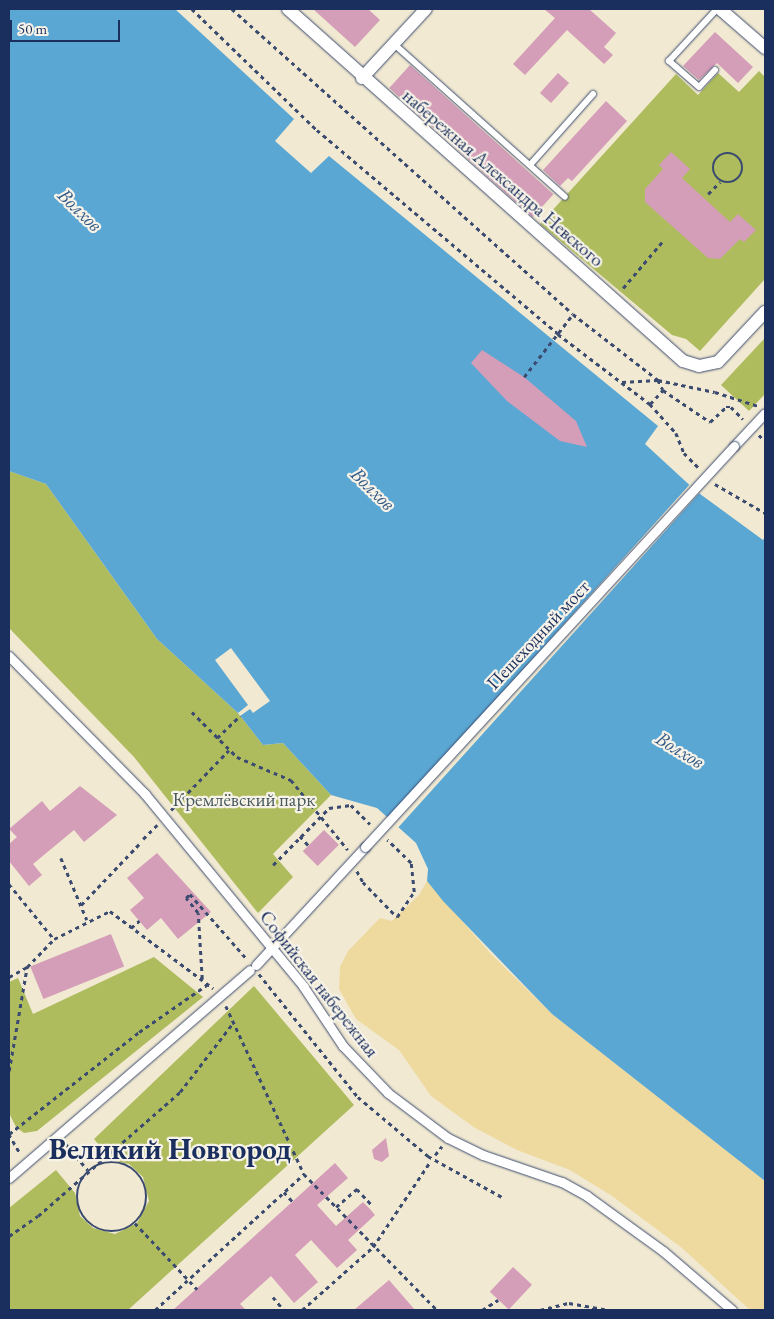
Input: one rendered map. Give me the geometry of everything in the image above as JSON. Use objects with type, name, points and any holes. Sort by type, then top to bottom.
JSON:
[{"type":"street","name":"набережная Александра Невского","points":[[288,9],[362,78],[683,361],[699,366],[718,362],[765,312]]},
{"type":"street","points":[[362,78],[426,9]]},
{"type":"street","points":[[719,9],[765,48]]},
{"type":"street","name":"Пешеходный мост","points":[[9,1178],[273,948],[765,412]]},
{"type":"street","name":"Софийская набережная","points":[[9,656],[164,817],[303,986],[343,1046],[388,1093],[427,1124],[483,1155],[538,1173],[587,1196],[663,1251],[732,1310]]},
{"type":"lane","points":[[714,70],[699,87],[669,60],[719,9]]},
{"type":"lane","points":[[394,44],[565,197]]},
{"type":"lane","points":[[530,166],[594,94]]},
{"type":"path","points":[[192,9],[317,130],[558,334],[650,404],[676,433],[684,452],[702,471]]},
{"type":"path","points":[[232,9],[573,314],[658,380],[663,390],[710,422],[726,406],[731,407],[740,416]]},
{"type":"path","points":[[726,153],[736,156],[742,166],[737,179],[724,182],[715,176],[714,163],[718,157],[726,153]]},
{"type":"path","points":[[708,194],[720,182]]},
{"type":"path","points":[[613,300],[662,242]]},
{"type":"path","points":[[524,377],[573,314]]},
{"type":"path","points":[[622,382],[658,380],[751,402],[765,412]]},
{"type":"path","points":[[650,404],[663,390]]},
{"type":"path","points":[[714,483],[765,513]]},
{"type":"path","points":[[192,712],[237,757],[291,780],[320,817],[346,844]]},
{"type":"path","points":[[217,738],[240,716]]},
{"type":"path","points":[[143,839],[228,750]]},
{"type":"path","points":[[272,865],[320,817]]},
{"type":"path","points":[[300,836],[309,846]]},
{"type":"path","points":[[81,905],[139,844]]},
{"type":"path","points":[[61,858],[87,920]]},
{"type":"path","points":[[363,882],[397,917]]},
{"type":"path","points":[[9,884],[54,939]]},
{"type":"path","points":[[186,898],[198,913],[202,980]]},
{"type":"path","points":[[9,977],[27,967],[54,939],[87,920],[110,911],[222,994],[233,1023],[304,1174],[373,1247],[437,1310]]},
{"type":"path","points":[[131,928],[139,921]]},
{"type":"path","points":[[9,1071],[27,967]]},
{"type":"path","points":[[26,1163],[9,1134],[139,1032],[208,984]]},
{"type":"path","points":[[9,1236],[38,1216],[180,1092],[233,1023]]},
{"type":"path","points":[[58,1135],[88,1171]]},
{"type":"path","points":[[112,1161],[128,1166],[137,1172],[143,1182],[147,1198],[145,1209],[135,1222],[113,1232],[96,1228],[86,1221],[76,1199],[80,1182],[88,1171],[96,1165],[112,1161]]},
{"type":"path","points":[[302,1310],[373,1247],[430,1162]]},
{"type":"path","points":[[155,1310],[304,1174]]},
{"type":"path","points":[[336,1207],[357,1189],[373,1206]]},
{"type":"path","points":[[284,1192],[293,1202]]},
{"type":"path","points":[[135,1222],[197,1289]]},
{"type":"path","points":[[273,1297],[284,1310]]},
{"type":"path","points":[[482,1310],[498,1300]]},
{"type":"path","points":[[540,1310],[569,1303],[607,1310]]},
{"type":"green space","points":[[759,71],[765,77],[765,279],[700,351],[686,339],[672,335],[540,224],[676,74],[698,95],[718,73],[739,92]]},
{"type":"green space","points":[[765,338],[765,394],[749,411],[721,385]]},
{"type":"green space","name":"Кремлёвский парк","points":[[9,471],[46,484],[157,639],[238,713],[263,745],[283,743],[331,795],[273,854],[293,877],[258,913],[134,757],[9,628]]},
{"type":"green space","points":[[154,957],[203,997],[37,1131],[24,1133],[16,1127],[9,1113],[9,982],[18,978],[33,1014]]},
{"type":"green space","points":[[254,986],[354,1105],[128,1310],[9,1310],[9,1208],[56,1170],[75,1193],[80,1216],[93,1228],[115,1234],[137,1223],[149,1201],[143,1177],[129,1164],[111,1160],[94,1139]]},
{"type":"sand","points":[[427,881],[491,954],[552,1014],[765,1181],[765,1310],[750,1310],[682,1248],[612,1196],[570,1170],[517,1150],[475,1128],[431,1096],[399,1050],[356,1019],[339,989],[340,967],[348,951],[380,918],[392,921],[419,895]]},
{"type":"water","name":"Волхов","points":[[9,9],[175,9],[294,119],[275,141],[311,173],[329,156],[658,426],[645,444],[696,491],[763,540],[765,537],[765,1181],[552,1014],[443,901],[427,881],[428,869],[416,843],[377,808],[331,795],[283,743],[263,745],[238,713],[157,639],[46,484],[9,471]]},
{"type":"pier","points":[[691,483],[701,492],[397,829],[387,820]]},
{"type":"pier","points":[[231,648],[270,701],[253,713],[250,709],[240,716],[238,713],[248,705],[215,660]]},
{"type":"building","points":[[313,9],[368,9],[380,20],[355,47]]},
{"type":"building","points":[[544,9],[589,9],[616,33],[604,47],[613,55],[604,64],[567,30],[525,75],[513,64],[555,18]]},
{"type":"building","points":[[715,32],[753,67],[738,83],[717,63],[699,80],[683,66]]},
{"type":"building","points":[[410,65],[553,194],[533,217],[389,88]]},
{"type":"building","points":[[558,73],[569,83],[551,103],[540,93]]},
{"type":"building","points":[[606,101],[627,121],[572,181],[568,178],[560,186],[543,170]]},
{"type":"building","points":[[671,152],[690,169],[682,178],[730,222],[738,214],[756,230],[744,242],[740,239],[720,259],[708,258],[645,202],[645,189],[663,169],[659,165]]},
{"type":"building","points":[[482,350],[524,377],[576,421],[587,447],[560,441],[507,401],[471,363]]},
{"type":"building","points":[[80,786],[117,815],[84,842],[74,830],[33,864],[42,875],[29,886],[9,861],[9,844],[17,837],[9,829],[42,801],[50,811]]},
{"type":"building","points":[[324,830],[339,845],[318,866],[303,851]]},
{"type":"building","points":[[157,853],[211,912],[178,939],[161,918],[147,930],[130,910],[144,898],[127,878]]},
{"type":"building","points":[[111,934],[124,966],[43,999],[30,967]]},
{"type":"building","points":[[386,1138],[389,1156],[382,1162],[374,1159],[372,1150]]},
{"type":"building","points":[[335,1163],[348,1178],[317,1205],[336,1226],[363,1202],[370,1209],[375,1215],[348,1240],[357,1250],[337,1268],[311,1240],[295,1255],[318,1282],[294,1303],[271,1276],[240,1304],[246,1310],[173,1310]]},
{"type":"building","points":[[513,1267],[532,1285],[509,1310],[490,1292]]},
{"type":"building","points":[[389,1280],[415,1310],[354,1310]]},
{"type":"district","name":"Великий Новгород","points":[[170,1150]]}]
